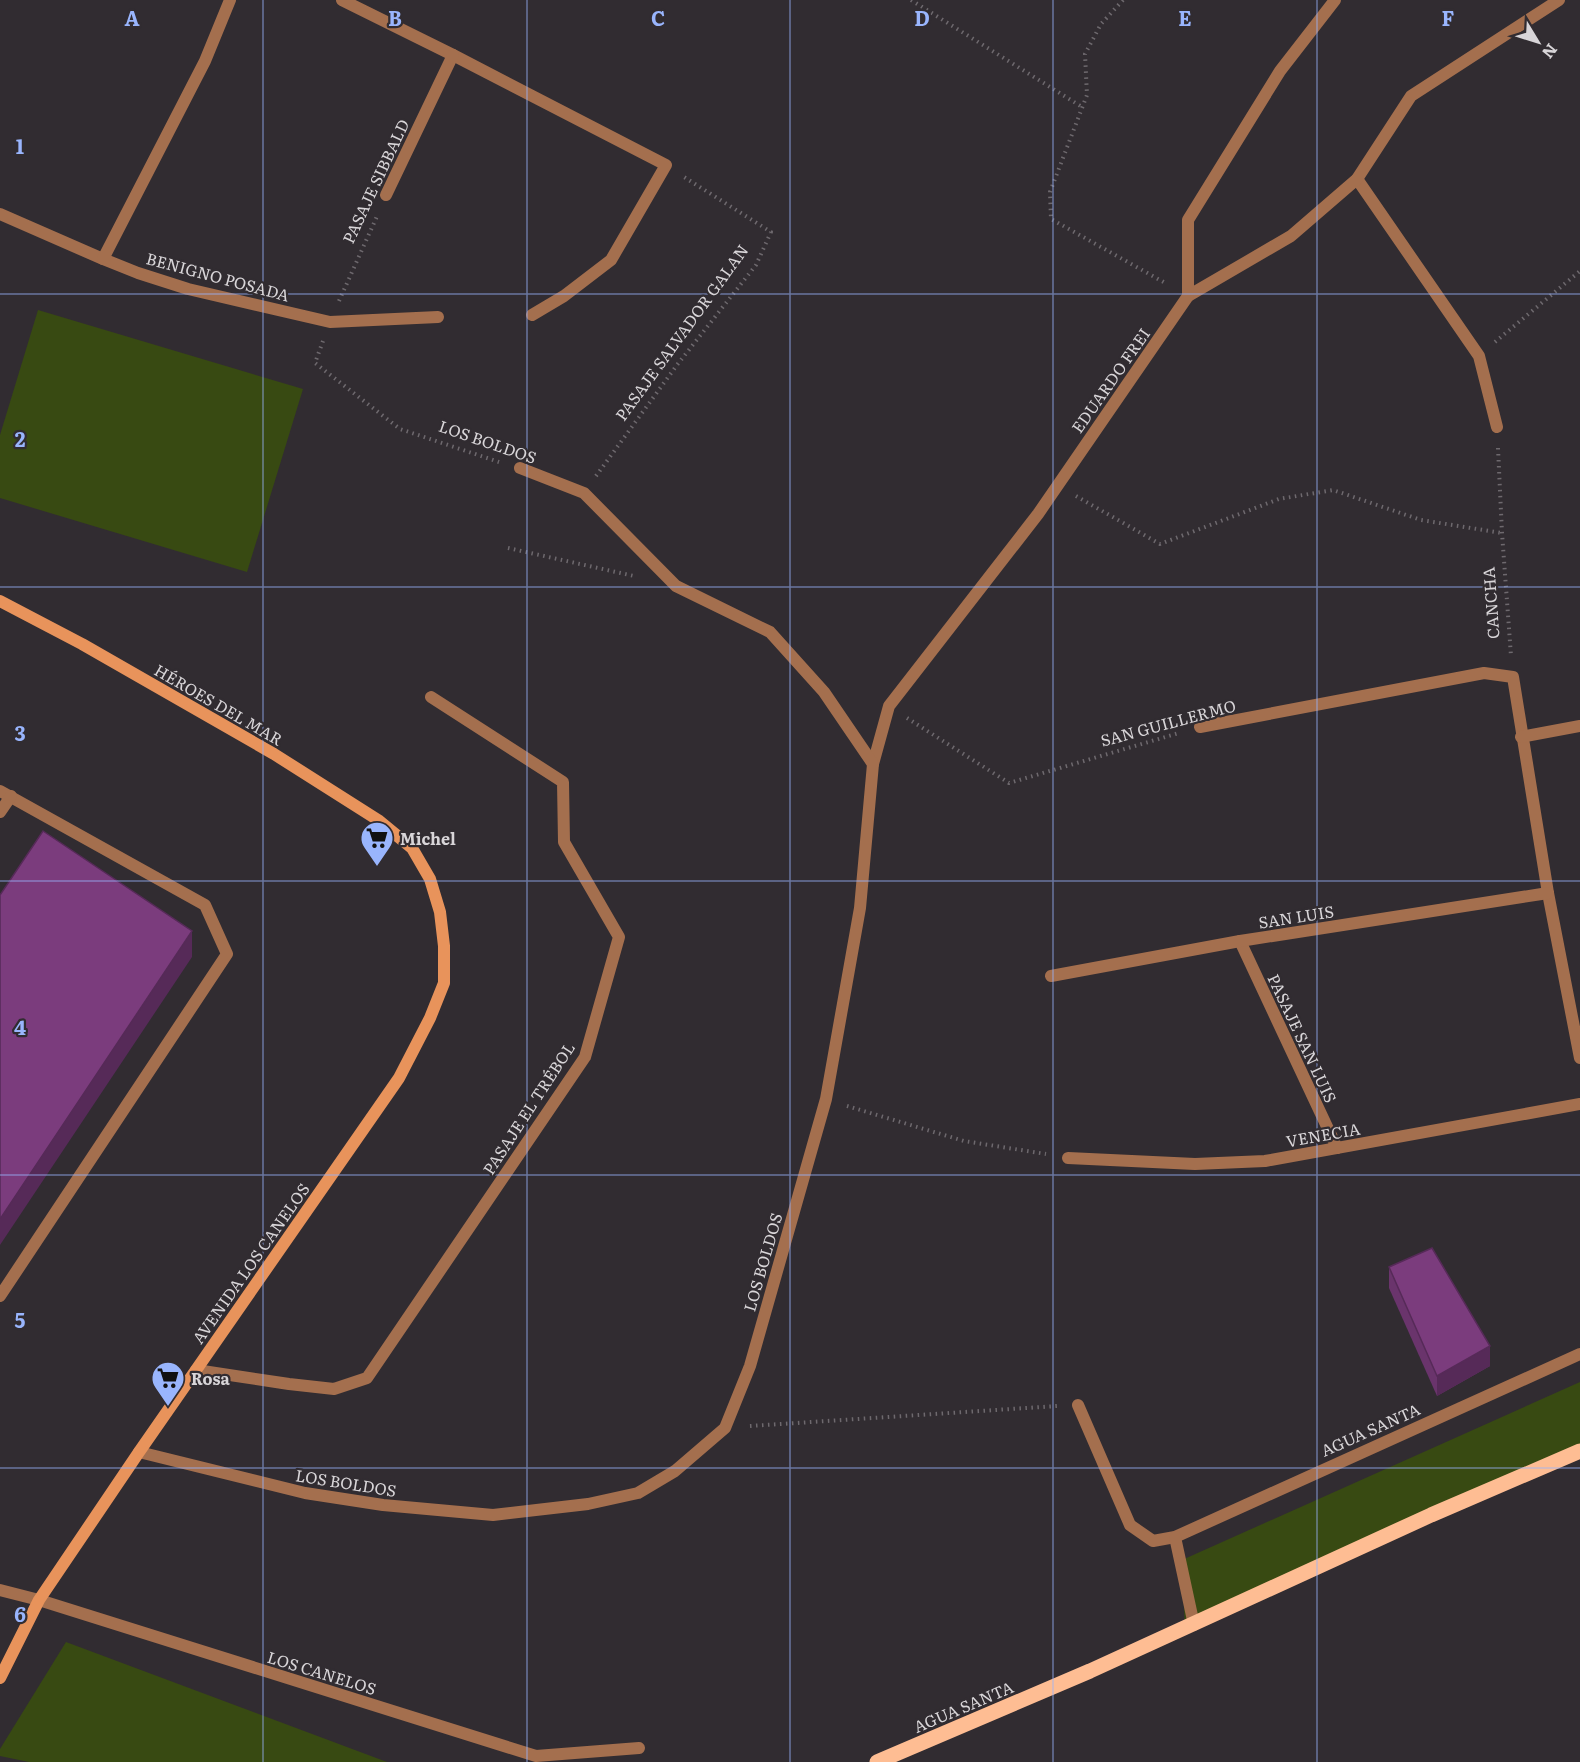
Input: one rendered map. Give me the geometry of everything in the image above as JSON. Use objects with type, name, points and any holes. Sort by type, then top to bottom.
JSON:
[{"type":"main road","name":"AGUA SANTA","points":[[877,1762],[1194,1625],[1431,1515],[1580,1451]]},
{"type":"street","points":[[103,259],[205,62],[230,0]]},
{"type":"street","points":[[342,0],[666,165],[611,260],[564,296],[532,315]]},
{"type":"street","points":[[1188,296],[1188,220],[1280,71],[1335,0]]},
{"type":"street","points":[[1188,296],[1291,236],[1357,179],[1412,96],[1559,0]]},
{"type":"street","name":"PASAJE SIBBALD","points":[[386,195],[453,55]]},
{"type":"street","points":[[1357,179],[1479,356],[1497,427]]},
{"type":"street","name":"BENIGNO POSADA","points":[[0,214],[138,273],[188,289],[330,322],[438,317]]},
{"type":"street","name":"EDUARDO FREI","points":[[873,764],[889,706],[1038,514],[1188,296]]},
{"type":"street","name":"LOS BOLDOS","points":[[139,1452],[305,1494],[382,1505],[493,1515],[588,1504],[638,1493],[675,1471],[725,1428],[750,1366],[826,1099],[860,908],[873,764],[824,692],[770,632],[676,586],[584,493],[520,468]]},
{"type":"street","name":"HÉROES DEL MAR","points":[[0,601],[82,644],[274,754],[378,820],[412,848]]},
{"type":"street","name":"SAN GUILLERMO","points":[[1200,727],[1484,673],[1512,677]]},
{"type":"street","points":[[1512,677],[1548,893],[1580,1058]]},
{"type":"street","name":"PASAJE EL TRÉBOL","points":[[196,1370],[334,1389],[367,1378],[585,1057],[619,937],[564,842],[563,782],[431,697]]},
{"type":"street","points":[[1521,737],[1580,726]]},
{"type":"street","points":[[0,812],[5,793],[205,905],[226,954],[0,1296]]},
{"type":"street","name":"AVENIDA LOS CANELOS","points":[[0,1678],[39,1600],[399,1078],[430,1018],[444,983],[444,946],[440,912],[430,879],[412,848]]},
{"type":"street","name":"SAN LUIS","points":[[1051,976],[1240,941],[1548,893]]},
{"type":"street","name":"PASAJE SAN LUIS","points":[[1240,941],[1337,1148]]},
{"type":"street","name":"VENECIA","points":[[1068,1158],[1195,1164],[1265,1161],[1580,1104]]},
{"type":"street","name":"AGUA SANTA","points":[[1078,1405],[1130,1525],[1153,1541],[1175,1537],[1580,1354]]},
{"type":"street","points":[[1175,1537],[1194,1625]]},
{"type":"street","name":"LOS CANELOS","points":[[0,1590],[39,1600],[536,1756],[639,1748]]},
{"type":"path","points":[[911,0],[1082,107]]},
{"type":"path","points":[[1123,0],[1101,24],[1085,54],[1087,95],[1050,192],[1050,219],[1188,296]]},
{"type":"path","name":"PASAJE SALVADOR GALAN","points":[[584,493],[677,364],[756,265],[771,232],[666,165]]},
{"type":"path","name":"PASAJE SIBBALD","points":[[330,322],[386,195]]},
{"type":"path","points":[[1479,356],[1580,271]]},
{"type":"path","name":"LOS BOLDOS","points":[[330,322],[315,363],[400,429],[520,468]]},
{"type":"path","name":"CANCHA","points":[[1497,427],[1512,677]]},
{"type":"path","points":[[1057,486],[1160,544],[1279,499],[1333,490],[1422,520],[1502,533]]},
{"type":"path","points":[[508,548],[676,586]]},
{"type":"path","name":"SAN GUILLERMO","points":[[889,706],[1009,783],[1200,727]]},
{"type":"path","points":[[826,1099],[964,1141],[1068,1158]]},
{"type":"path","points":[[725,1428],[1078,1405]]},
{"type":"green space","points":[[38,310],[303,389],[247,572],[0,498],[0,435]]},
{"type":"green space","points":[[1580,1382],[1580,1451],[1185,1632],[1182,1560]]},
{"type":"green space","points":[[66,1642],[387,1762],[29,1762],[0,1756],[0,1749]]},
{"type":"building","points":[[43,831],[192,931],[0,1219],[0,895]]},
{"type":"building","points":[[1432,1248],[1490,1346],[1437,1376],[1389,1267]]},
{"type":"place","name":"Michel","points":[[377,867]]},
{"type":"place","name":"Rosa","points":[[168,1407]]}]
